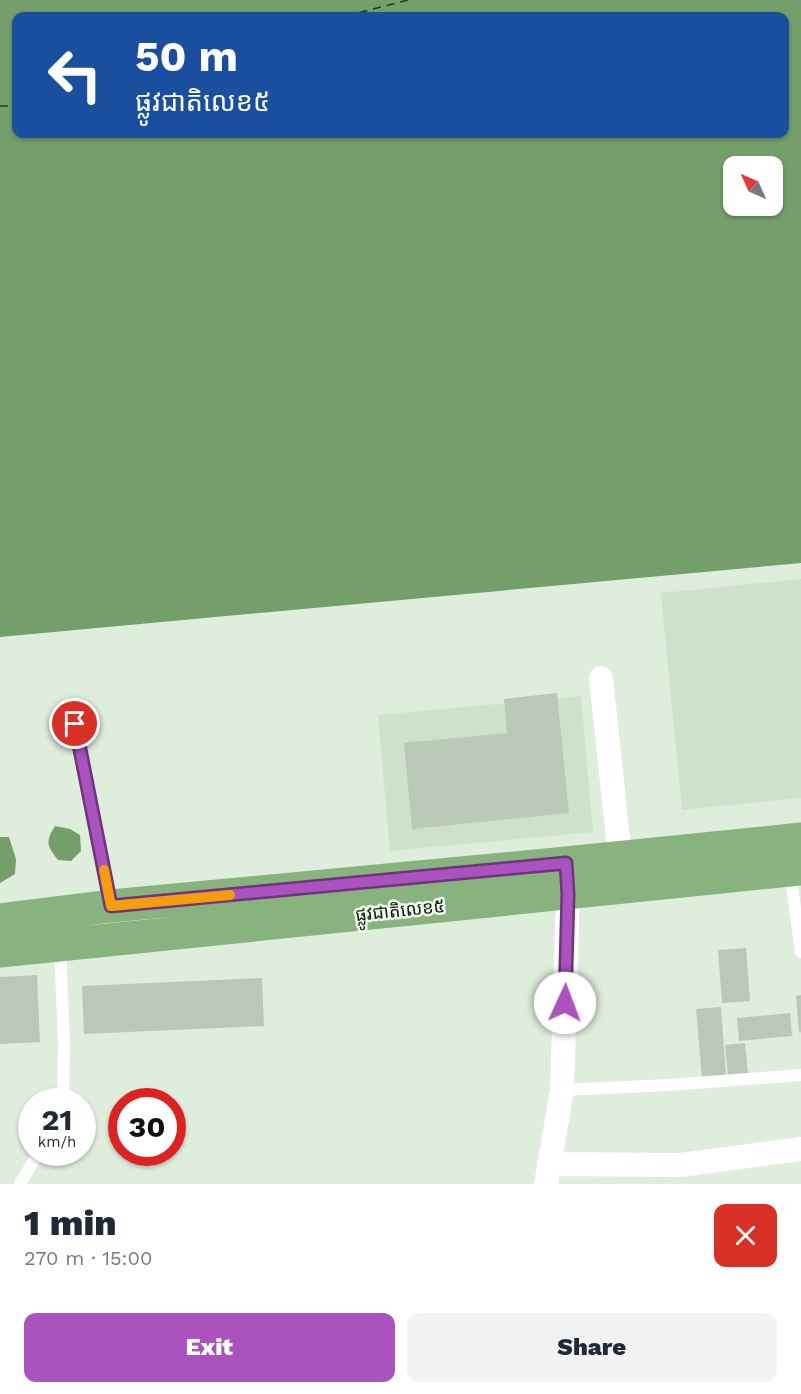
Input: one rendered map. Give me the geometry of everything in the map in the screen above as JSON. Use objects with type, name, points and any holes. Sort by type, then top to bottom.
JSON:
[{"type":"highway","name":"ផ្លូវជាតិលេខ៥","points":[[567,878],[620,858],[801,839]]},
{"type":"highway","name":"ផ្លូវជាតិលេខ៥","points":[[0,920],[112,923],[567,878],[796,870]]},
{"type":"highway","name":"ផ្លូវជាតិលេខ៥","points":[[0,951],[60,945],[112,923]]},
{"type":"street","points":[[601,678],[620,858]]},
{"type":"street","points":[[567,878],[562,1090],[548,1174],[681,1165],[801,1149]]},
{"type":"lane","points":[[75,724],[112,923]]},
{"type":"lane","points":[[796,870],[801,952]]},
{"type":"lane","points":[[60,945],[63,1088]]},
{"type":"lane","points":[[562,1090],[801,1075]]},
{"type":"lane","points":[[20,1184],[31,1166]]},
{"type":"shaded area","points":[[0,0],[801,0],[801,563],[0,637]]},
{"type":"shaded area","points":[[801,579],[801,798],[682,810],[661,593]]},
{"type":"shaded area","points":[[581,696],[593,832],[390,851],[378,715]]},
{"type":"shaded area","points":[[55,826],[70,829],[80,835],[81,851],[71,861],[58,860],[51,851],[49,840]]},
{"type":"shaded area","points":[[0,837],[9,837],[16,859],[15,874],[0,883]]},
{"type":"building","points":[[557,693],[569,813],[412,829],[404,743],[507,733],[504,699]]},
{"type":"building","points":[[746,948],[750,1001],[722,1003],[718,950]]},
{"type":"building","points":[[37,975],[40,1042],[0,1044],[0,977]]},
{"type":"building","points":[[262,978],[264,1026],[84,1034],[82,986]]},
{"type":"building","points":[[801,995],[801,1032],[799,1033],[796,996]]},
{"type":"building","points":[[721,1007],[726,1076],[702,1078],[696,1009]]},
{"type":"building","points":[[790,1013],[792,1036],[739,1041],[737,1018]]},
{"type":"building","points":[[745,1043],[748,1073],[728,1076],[725,1045]]},
{"type":"ferry route","points":[[362,12],[408,0]]},
{"type":"ferry route","points":[[0,106],[12,106]]},
{"type":"slow traffic","points":[[104,870],[111,906],[230,895]]},
{"type":"route","points":[[75,724],[111,906],[566,863],[568,894],[565,1003]]}]
